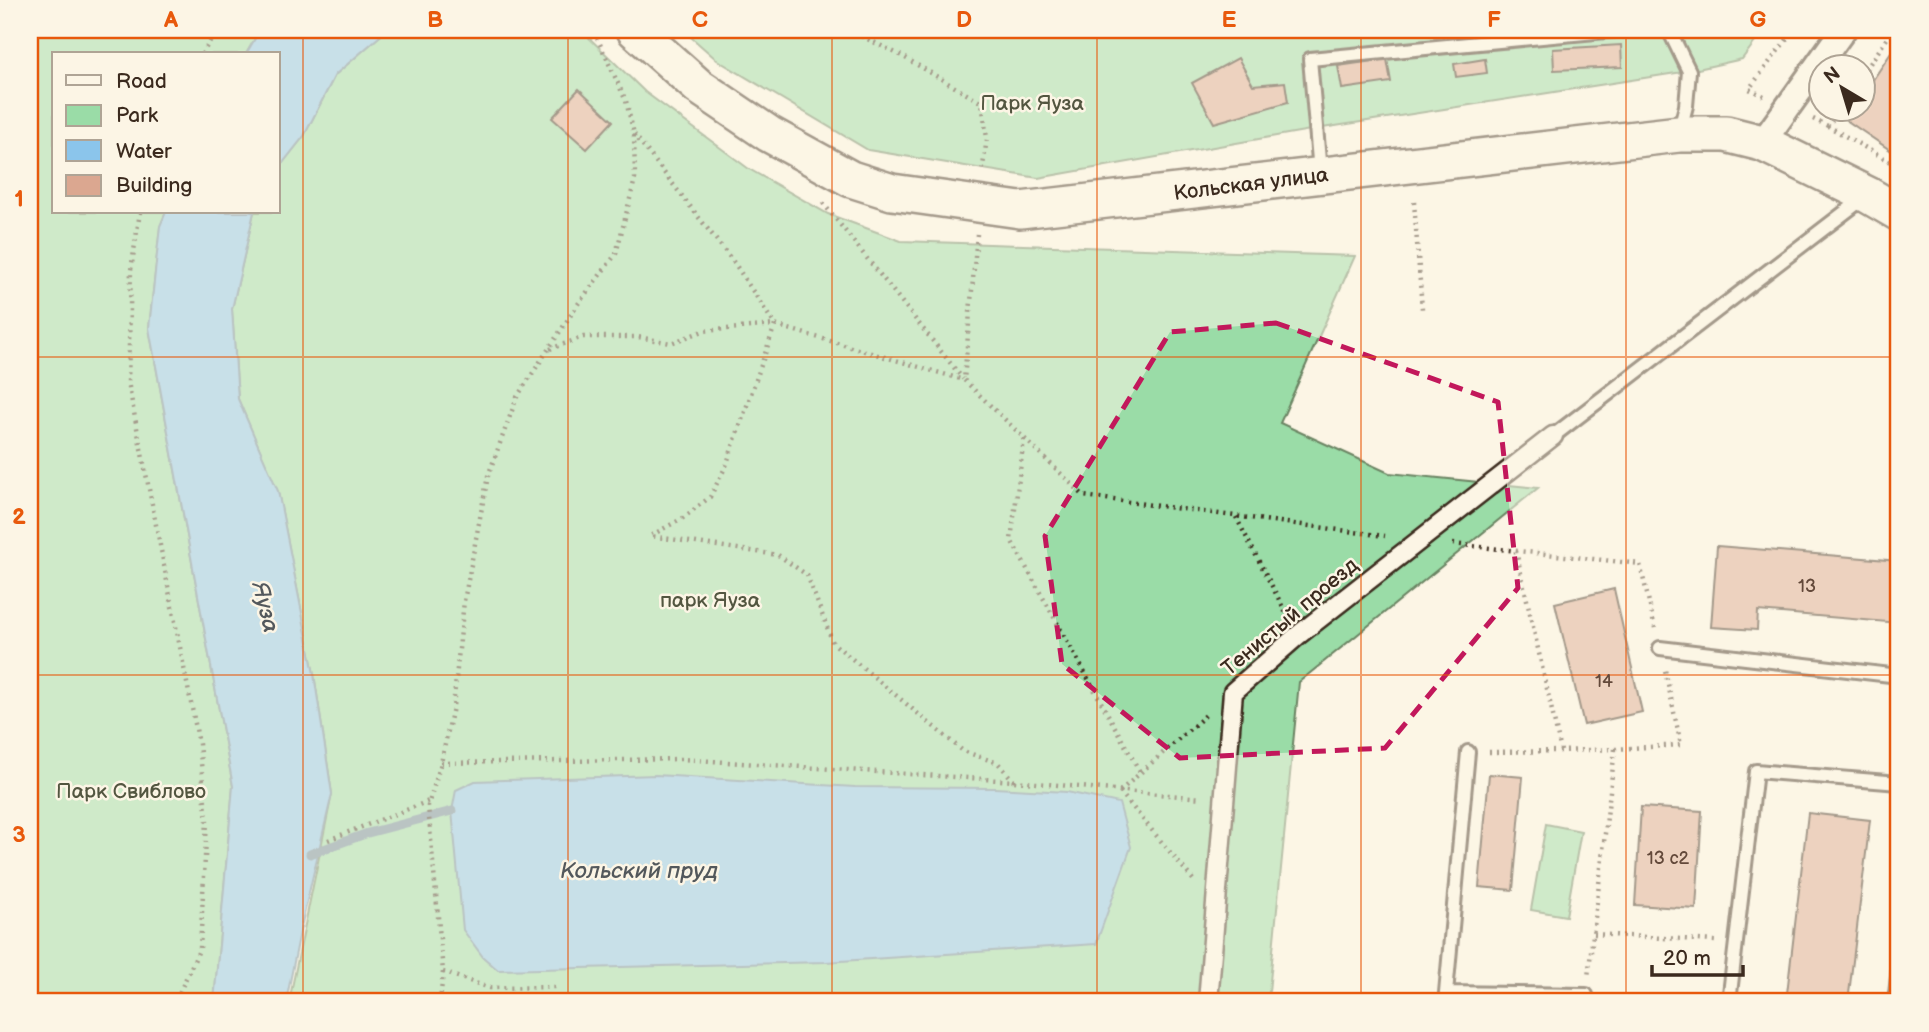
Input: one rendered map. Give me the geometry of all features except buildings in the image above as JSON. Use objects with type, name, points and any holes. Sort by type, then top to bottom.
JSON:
[{"type":"main road","name":"Кольская улица","points":[[635,30],[698,86],[769,134],[851,179],[892,192],[1020,211],[1679,134],[1726,134],[1762,143],[1899,213]]},
{"type":"street","points":[[1762,143],[1843,30]]},
{"type":"street","name":"Тенистый проезд","points":[[1208,1002],[1233,692],[1297,636],[1553,436]]},
{"type":"lane","points":[[1321,176],[1310,60],[1617,30]]},
{"type":"lane","points":[[1669,30],[1689,71],[1686,106],[1679,134]]},
{"type":"lane","points":[[1553,436],[1868,195]]},
{"type":"lane","points":[[1660,648],[1899,676]]},
{"type":"lane","points":[[1468,752],[1446,998],[1587,999]]},
{"type":"lane","points":[[1730,1002],[1756,771],[1899,783]]},
{"type":"lane","points":[[1895,1002],[1899,968]]},
{"type":"path","points":[[203,52],[217,30]]},
{"type":"path","points":[[849,30],[902,56],[982,103],[986,138]]},
{"type":"path","points":[[1749,89],[1794,30]]},
{"type":"path","points":[[1876,56],[1893,30]]},
{"type":"path","points":[[440,1002],[443,972],[429,804],[453,707],[464,601],[488,476],[517,397],[616,254],[635,179],[634,134],[626,101],[595,33]]},
{"type":"path","points":[[1831,122],[1828,126],[1899,167]]},
{"type":"path","points":[[634,134],[735,264],[775,325]]},
{"type":"path","points":[[1414,202],[1422,309]]},
{"type":"path","points":[[824,204],[964,380],[1084,496],[1420,540],[1640,564],[1681,745],[1468,752]]},
{"type":"path","points":[[964,380],[980,205]]},
{"type":"path","points":[[140,214],[131,270],[128,382],[199,744],[207,821],[200,948],[174,1002]]},
{"type":"path","points":[[548,350],[583,337],[638,337],[671,343],[703,331],[775,325],[964,380]]},
{"type":"path","points":[[775,325],[726,466],[710,496],[683,518],[650,536],[778,555],[807,575],[833,643],[963,751],[998,763],[1014,781]]},
{"type":"path","points":[[1024,438],[1010,540],[1140,772]]},
{"type":"path","points":[[1236,516],[1297,636]]},
{"type":"path","points":[[1516,551],[1561,751]]},
{"type":"path","points":[[1120,791],[1233,692]]},
{"type":"path","points":[[1587,999],[1615,749]]},
{"type":"path","points":[[441,763],[681,759],[1014,781],[1224,800]]},
{"type":"path","points":[[1120,791],[1216,908]]},
{"type":"path","points":[[328,840],[429,804]]},
{"type":"path","points":[[1594,934],[1736,943]]},
{"type":"path","points":[[443,972],[490,988],[556,987]]},
{"type":"highlighted area","points":[[1276,323],[1498,402],[1518,588],[1385,748],[1180,758],[1062,664],[1045,536],[1170,332]]},
{"type":"green space","name":"Парк Свиблово","points":[[30,30],[260,30],[247,52],[52,52],[52,214],[165,214],[160,227],[149,328],[233,786],[214,1002],[30,1002]]},
{"type":"green space","name":"парк Яуза","points":[[387,30],[581,30],[645,92],[749,169],[828,214],[901,241],[1355,256],[1280,423],[1389,473],[1538,488],[1299,682],[1268,1002],[289,1002],[332,794],[314,674],[278,492],[238,399],[232,309],[254,214],[280,214],[280,166],[304,136],[335,75]]},
{"type":"green space","name":"Парк Яуза","points":[[683,30],[1764,30],[1742,59],[1689,71],[1316,129],[1038,178],[868,150],[717,60]]},
{"type":"green space","points":[[1546,824],[1581,831],[1566,916],[1531,910]]},
{"type":"water","points":[[260,30],[387,30],[335,75],[304,136],[280,166],[280,52],[247,52]]},
{"type":"water","name":"Яуза","points":[[165,214],[254,214],[232,309],[238,399],[278,491],[314,674],[332,794],[286,1002],[214,1002],[233,786],[149,328],[160,226]]},
{"type":"water","name":"Кольский пруд","points":[[656,775],[855,787],[995,788],[1067,792],[1119,803],[1131,847],[1096,944],[826,962],[498,970],[483,957],[463,930],[452,811],[456,790],[475,781]]},
{"type":"waterway","points":[[310,854],[368,833],[452,811]]}]
